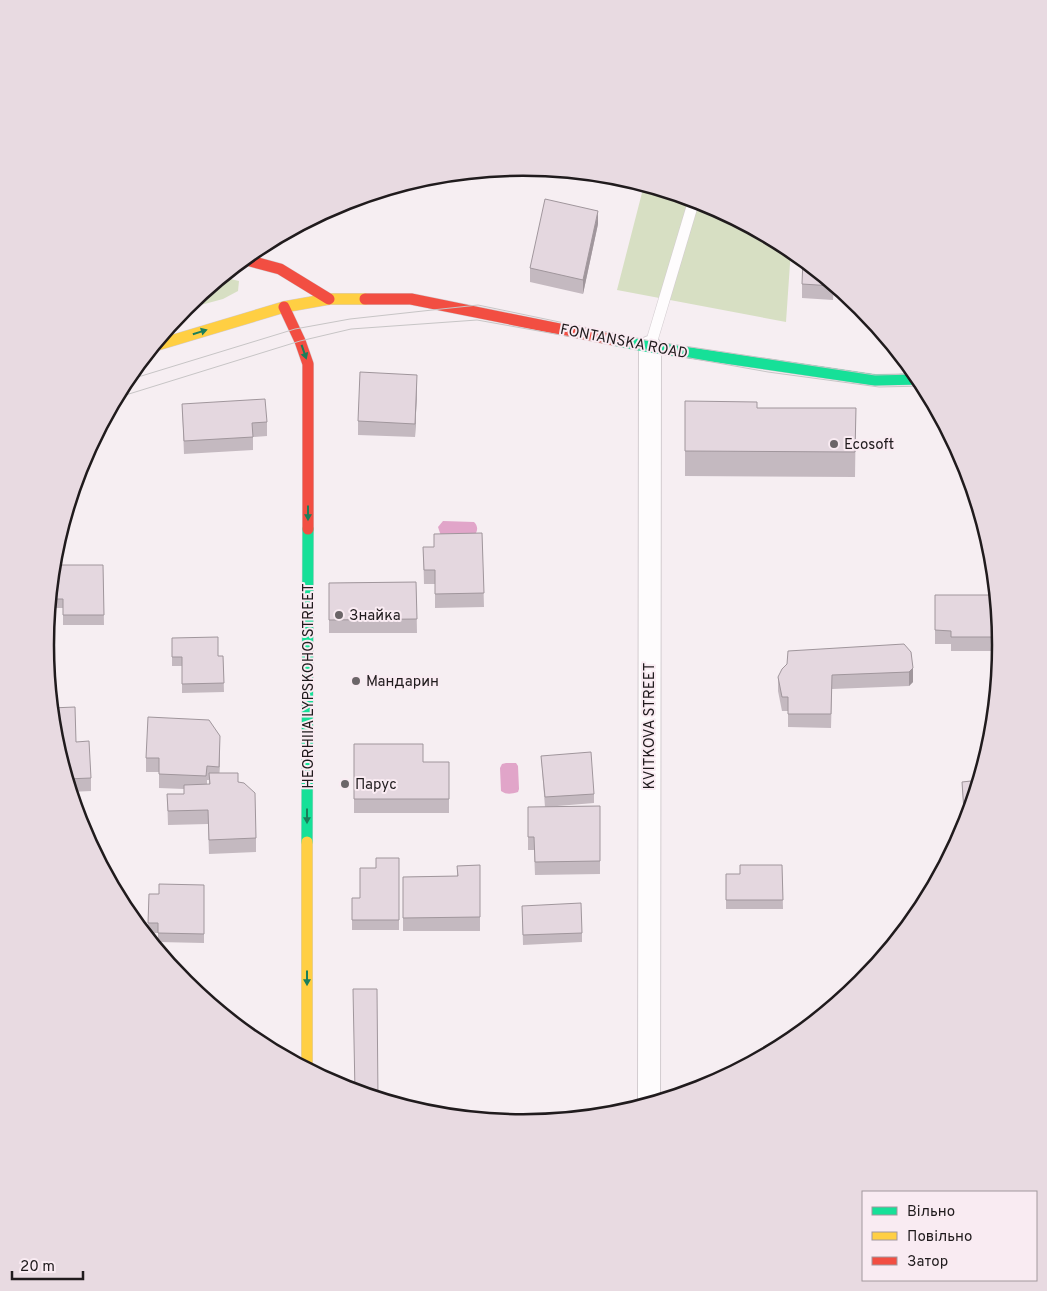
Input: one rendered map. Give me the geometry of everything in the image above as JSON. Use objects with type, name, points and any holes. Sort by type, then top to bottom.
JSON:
[{"type":"main road","points":[[252,263],[329,299]]},
{"type":"main road","points":[[257,315],[271,296]]},
{"type":"main road","name":"FONTANSKA ROAD","points":[[165,343],[284,307],[329,299],[411,299],[650,346],[768,366],[875,380],[910,379]]},
{"type":"main road","name":"HEORHIIA LYPSKOHO STREET","points":[[284,307],[300,341],[308,364],[307,1062]]},
{"type":"street","name":"KVITKOVA STREET","points":[[649,1098],[650,346]]},
{"type":"lane","points":[[650,346],[692,208]]},
{"type":"green space","points":[[642,191],[674,201],[731,224],[790,260],[786,322],[617,290]]},
{"type":"green space","points":[[230,279],[239,281],[238,291],[223,299],[199,305]]},
{"type":"shaded area","points":[[443,521],[474,522],[477,531],[475,535],[441,536],[438,527]]},
{"type":"shaded area","points":[[516,763],[518,766],[518,792],[509,794],[501,791],[500,768],[502,764]]},
{"type":"building","points":[[545,199],[598,211],[583,280],[530,268]]},
{"type":"building","points":[[803,268],[825,285],[802,284]]},
{"type":"building","points":[[360,372],[417,375],[415,424],[358,421]]},
{"type":"building","points":[[265,399],[267,422],[252,423],[253,437],[184,441],[182,404]]},
{"type":"building","points":[[685,401],[757,402],[757,408],[856,408],[855,452],[685,451]]},
{"type":"building","points":[[482,533],[484,593],[435,594],[435,570],[424,570],[423,547],[434,547],[434,534]]},
{"type":"building","points":[[61,565],[103,565],[104,615],[63,615],[63,599],[57,599]]},
{"type":"building","points":[[416,582],[417,619],[329,620],[329,583]]},
{"type":"building","points":[[935,595],[990,595],[993,637],[951,637],[951,631],[935,630]]},
{"type":"building","points":[[218,637],[218,656],[223,656],[224,683],[182,684],[182,657],[172,657],[172,638]]},
{"type":"building","points":[[904,644],[911,652],[913,668],[909,672],[832,675],[831,714],[788,714],[788,697],[782,697],[778,677],[787,664],[788,651]]},
{"type":"building","points":[[75,707],[76,742],[89,741],[91,778],[74,779],[58,708]]},
{"type":"building","points":[[148,717],[209,720],[220,736],[219,767],[207,766],[206,776],[159,774],[159,758],[146,758]]},
{"type":"building","points":[[354,744],[423,744],[423,762],[449,762],[449,799],[354,799]]},
{"type":"building","points":[[591,752],[594,794],[545,797],[541,756]]},
{"type":"building","points":[[209,773],[238,773],[238,782],[244,783],[255,793],[256,838],[209,840],[208,810],[168,811],[167,794],[184,794],[184,785],[210,784]]},
{"type":"building","points":[[973,781],[964,807],[962,782]]},
{"type":"building","points":[[600,806],[600,861],[535,862],[534,837],[528,837],[528,807]]},
{"type":"building","points":[[376,858],[399,858],[399,920],[352,920],[352,898],[360,898],[360,868],[376,868]]},
{"type":"building","points":[[480,865],[480,917],[403,918],[403,877],[458,876],[457,866]]},
{"type":"building","points":[[740,865],[782,865],[783,900],[726,900],[726,874],[740,874]]},
{"type":"building","points":[[159,884],[204,885],[204,934],[158,933],[158,923],[148,923],[149,894],[159,894]]},
{"type":"building","points":[[581,903],[582,933],[523,935],[522,906]]},
{"type":"building","points":[[353,989],[377,989],[378,1092],[355,1083]]},
{"type":"tram line","points":[[139,377],[295,329],[350,319],[478,305],[651,341],[875,375],[906,374]]},
{"type":"tram line","points":[[127,395],[300,341],[351,329],[477,320],[768,372],[879,387],[915,386]]},
{"type":"traffic: fast","points":[[614,340],[875,380],[910,379]]},
{"type":"traffic: fast","points":[[307,842],[308,529]]},
{"type":"traffic: slow","points":[[165,343],[284,307],[329,299],[365,299]]},
{"type":"traffic: slow","points":[[307,842],[307,1062]]},
{"type":"traffic: jam","points":[[254,262],[280,269],[329,299]]},
{"type":"traffic: jam","points":[[365,299],[411,299],[614,340]]},
{"type":"traffic: jam","points":[[284,307],[300,341],[308,364],[308,529]]},
{"type":"place","name":"Ecosoft","points":[[834,444]]},
{"type":"place","name":"Знайка","points":[[339,615]]},
{"type":"place","name":"Мандарин","points":[[356,681]]},
{"type":"place","name":"Парус","points":[[345,784]]}]
